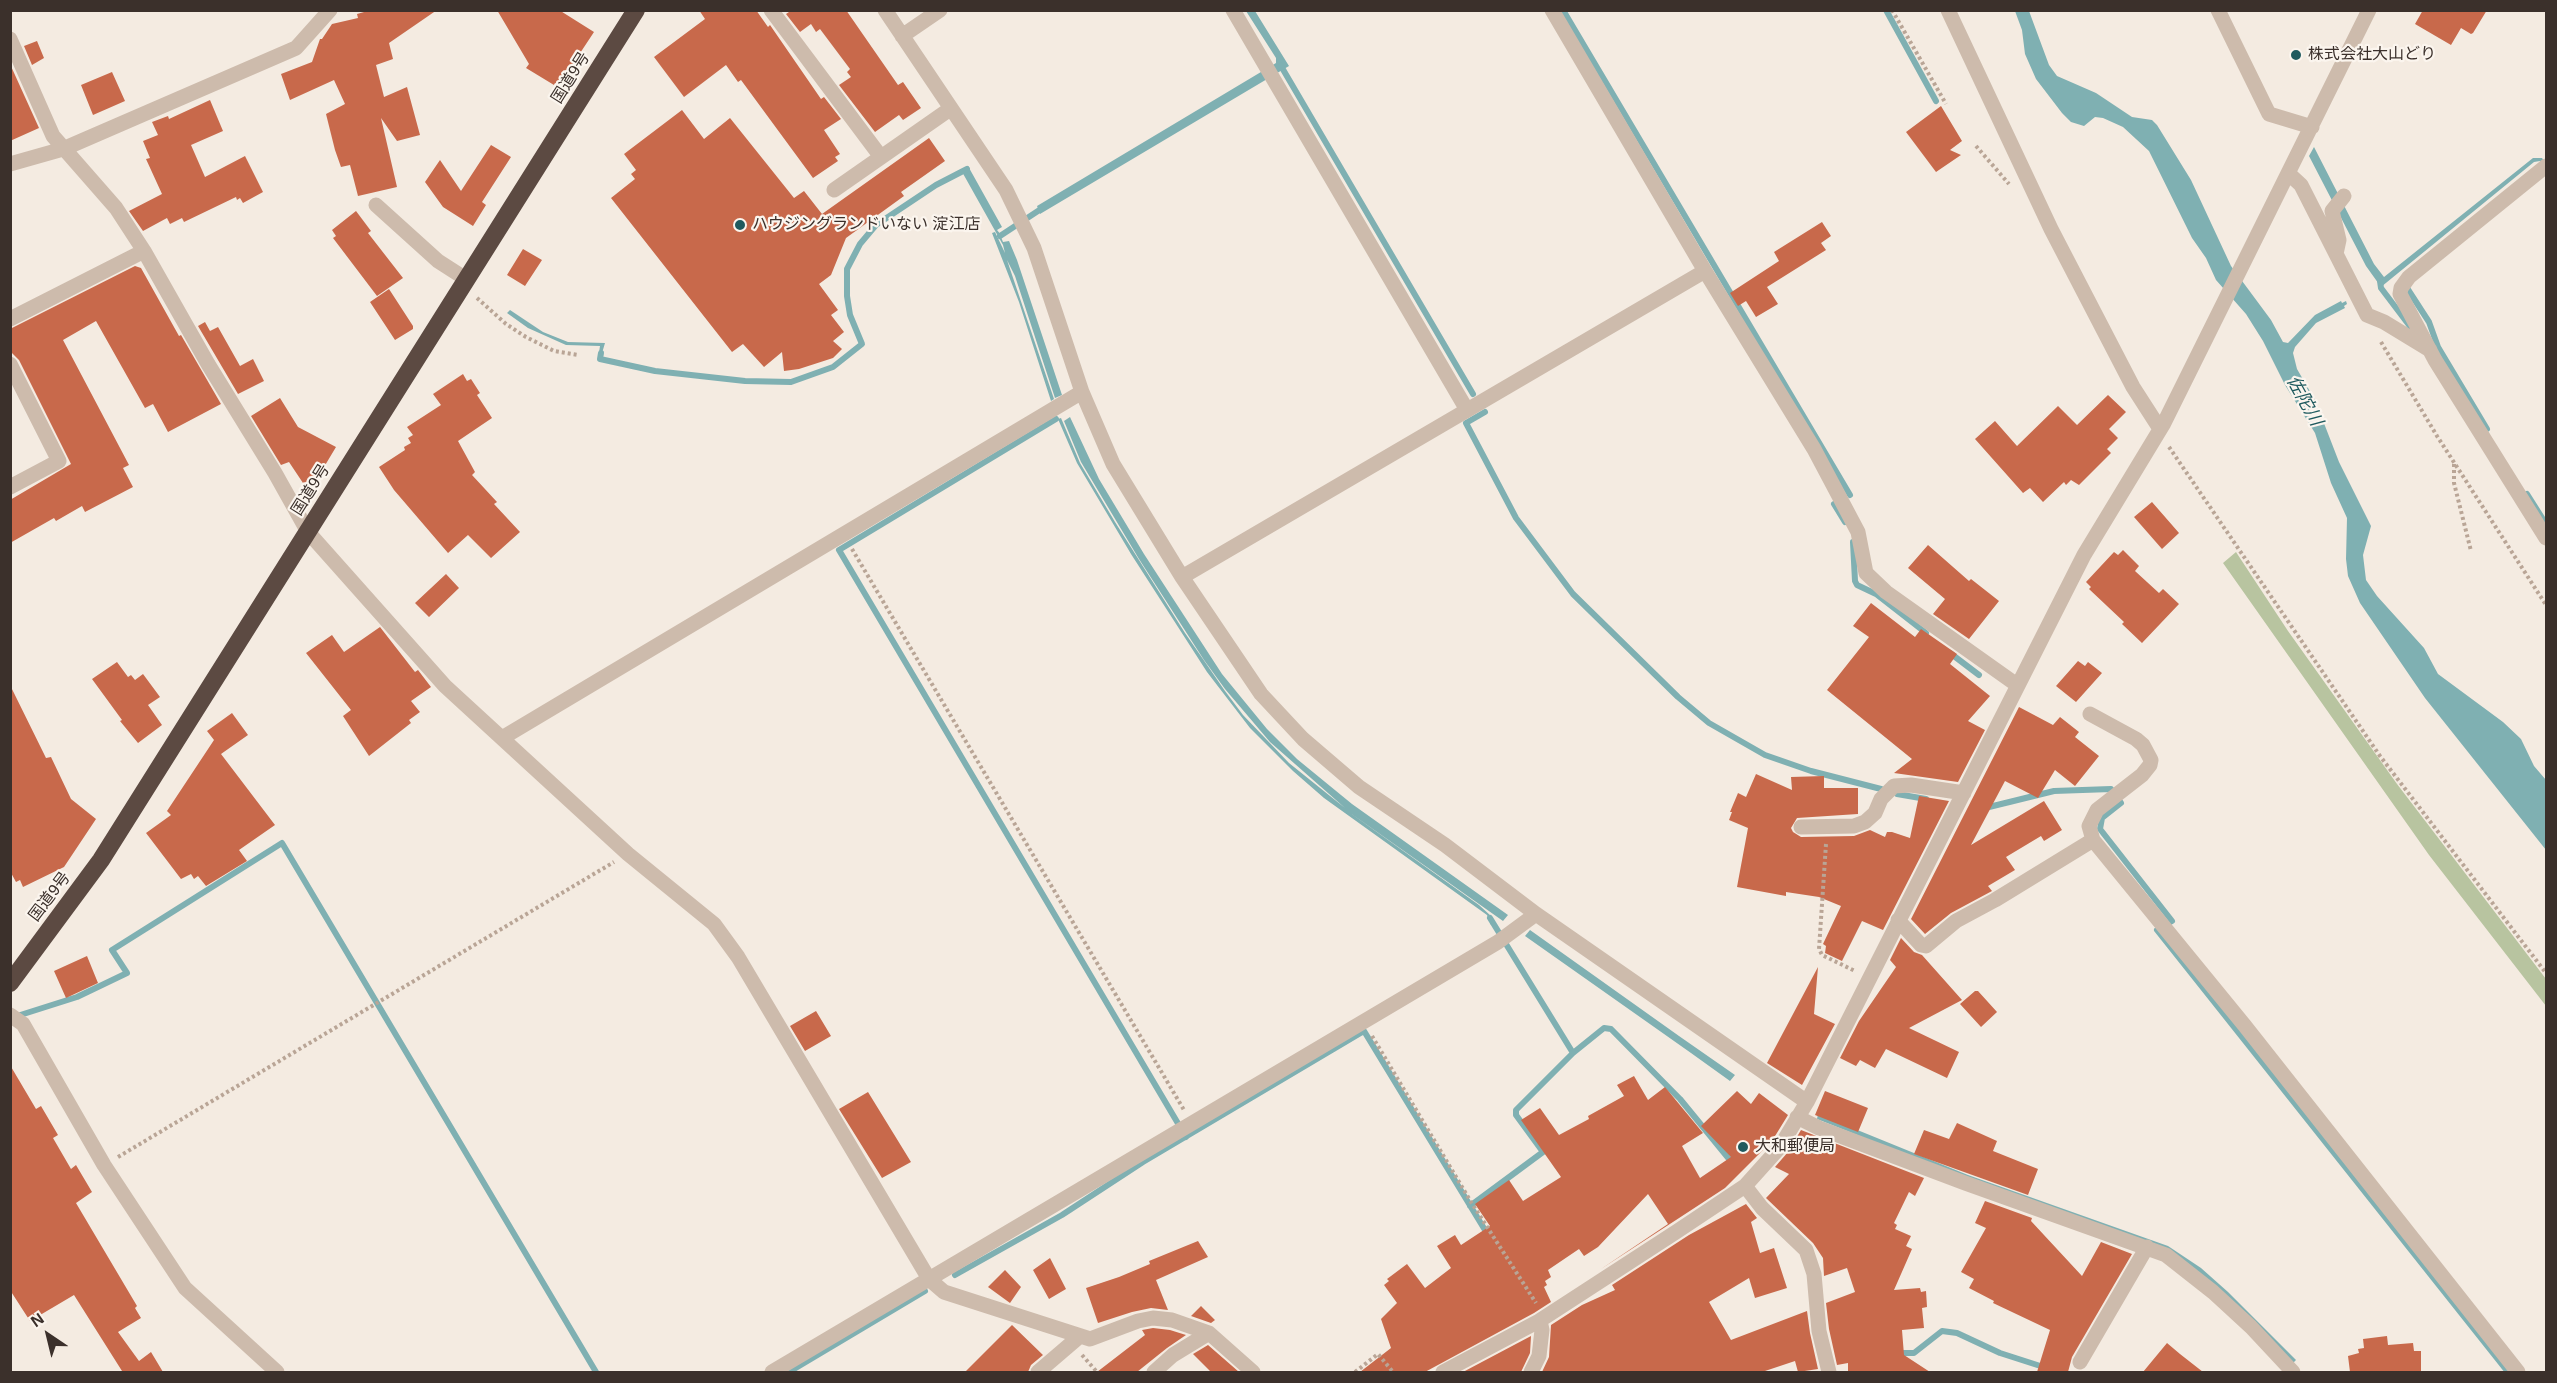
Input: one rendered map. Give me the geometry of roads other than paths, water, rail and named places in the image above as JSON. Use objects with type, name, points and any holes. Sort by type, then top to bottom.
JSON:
[{"type":"highway","name":"国道9号","points":[[10,983],[101,860],[636,10]]},
{"type":"street","points":[[10,164],[63,149],[296,48],[330,10]]},
{"type":"street","points":[[771,10],[881,157]]},
{"type":"street","points":[[885,10],[1006,190],[1034,248],[1082,392],[1113,464],[1182,576],[1261,694],[1303,739],[1359,787],[1445,845],[1536,914],[1807,1102]]},
{"type":"street","points":[[902,36],[940,10]]},
{"type":"street","points":[[1233,10],[1467,410]]},
{"type":"street","points":[[1552,10],[1705,271],[1820,460],[1858,532],[1866,573],[1886,592],[2017,685]]},
{"type":"street","points":[[1948,10],[2051,229],[2133,387],[2161,428]]},
{"type":"street","points":[[2217,10],[2269,114],[2312,127]]},
{"type":"street","points":[[1443,1372],[1541,1320],[1744,1186],[1780,1147],[1807,1102],[2084,555],[2161,428],[2369,10]]},
{"type":"street","points":[[10,39],[53,136],[116,208],[144,251],[308,532],[445,686],[628,854],[714,924],[738,957],[930,1279],[944,1292],[1090,1339],[1153,1318],[1172,1320],[1209,1333],[1253,1372]]},
{"type":"street","points":[[834,190],[950,109]]},
{"type":"street","points":[[2547,165],[2409,277],[2401,288],[2400,294],[2430,350],[2547,538]]},
{"type":"street","points":[[2286,177],[2301,184],[2367,315],[2384,322],[2430,350]]},
{"type":"street","points":[[2336,254],[2339,240],[2332,211],[2339,202]]},
{"type":"street","points":[[376,205],[464,282]]},
{"type":"street","points":[[10,319],[144,251]]},
{"type":"street","points":[[1182,576],[1705,271]]},
{"type":"street","points":[[10,364],[59,461],[10,487]]},
{"type":"street","points":[[502,738],[1082,392]]},
{"type":"street","points":[[2090,714],[2136,739],[2143,745],[2151,760],[2148,769],[2142,775],[2097,810],[2089,826],[2093,840],[2245,1026],[2518,1372]]},
{"type":"street","points":[[1801,827],[1854,826],[1865,822],[1875,813],[1881,799],[1894,786],[1911,785],[1964,794]]},
{"type":"street","points":[[1899,920],[1921,945],[1926,946],[1956,921],[2093,840]]},
{"type":"street","points":[[772,1372],[1498,942],[1536,914]]},
{"type":"street","points":[[10,1015],[23,1024],[104,1165],[185,1288],[277,1372]]},
{"type":"street","points":[[1797,1117],[1819,1128],[1955,1179],[2166,1255],[2213,1292],[2251,1327],[2287,1370]]},
{"type":"street","points":[[1744,1186],[1762,1208],[1806,1250],[1814,1274],[1820,1331],[1829,1372]]},
{"type":"street","points":[[2080,1362],[2147,1247]]},
{"type":"street","points":[[1531,1372],[1539,1356],[1541,1320]]},
{"type":"street","points":[[1154,1372],[1173,1355],[1209,1333]]},
{"type":"street","points":[[1038,1372],[1080,1336]]},
{"type":"water","points":[[1246,11],[1255,11],[1289,66],[1040,214],[1037,206],[1276,63],[1276,58]]},
{"type":"water","name":"佐陀川","points":[[2015,11],[2029,11],[2049,65],[2057,76],[2096,93],[2132,117],[2152,120],[2157,125],[2191,180],[2231,266],[2271,320],[2283,342],[2288,343],[2315,315],[2341,301],[2342,303],[2346,301],[2345,308],[2316,323],[2295,347],[2293,353],[2297,369],[2315,400],[2339,462],[2371,526],[2363,555],[2366,580],[2377,596],[2424,648],[2438,674],[2503,722],[2521,739],[2534,766],[2546,780],[2546,850],[2425,698],[2360,603],[2348,576],[2347,518],[2331,483],[2315,433],[2285,385],[2263,341],[2246,314],[2216,280],[2206,258],[2192,238],[2149,151],[2123,127],[2103,118],[2095,117],[2084,126],[2071,122],[2062,113],[2036,79],[2025,54],[2022,30]]},
{"type":"water","points":[[2314,147],[2374,264],[2384,277],[2533,158],[2542,158],[2546,164],[2546,171],[2540,161],[2534,162],[2381,287],[2366,266],[2309,156]]},
{"type":"water","points":[[968,166],[1002,227],[997,230],[1003,242],[1009,241],[1017,260],[1062,395],[1055,398],[1015,276],[1007,260],[1054,399],[1051,401],[1019,302],[992,233],[995,232],[1005,253],[1003,245],[961,170]]},
{"type":"water","points":[[510,310],[543,332],[568,342],[605,343],[600,360],[598,359],[600,346],[566,345],[528,328],[507,313]]},
{"type":"water","points":[[1070,417],[1099,479],[1144,554],[1222,674],[1267,729],[1297,759],[1352,804],[1508,915],[1503,921],[1346,810],[1479,905],[1491,916],[1494,924],[1491,925],[1487,915],[1324,798],[1250,728],[1207,672],[1131,554],[1077,463],[1058,419],[1061,418],[1080,463],[1115,522],[1185,633],[1225,691],[1243,715],[1289,763],[1345,808],[1270,742],[1225,689],[1204,660],[1139,559],[1081,462],[1064,421]]},
{"type":"water","points":[[1530,930],[1735,1075],[1730,1081],[1525,936]]},
{"type":"water","points":[[1818,1114],[1968,1175],[2168,1246],[2201,1268],[2228,1292],[2296,1360],[2293,1363],[2197,1271],[1817,1119]]},
{"type":"waterway","points":[[1563,10],[1850,495]]},
{"type":"waterway","points":[[1886,10],[1936,101]]},
{"type":"waterway","points":[[1281,66],[1473,394]]},
{"type":"waterway","points":[[601,353],[600,359],[655,371],[745,381],[791,382],[833,367],[862,344],[850,315],[847,296],[847,269],[860,244],[876,225],[936,185],[967,169]]},
{"type":"waterway","points":[[1000,236],[1044,207]]},
{"type":"waterway","points":[[2380,281],[2381,288],[2412,329]]},
{"type":"waterway","points":[[2407,288],[2429,322],[2438,347],[2487,429]]},
{"type":"waterway","points":[[1485,412],[1466,423],[1516,518],[1573,594],[1678,697],[1709,723],[1765,755],[1811,771],[1881,789]]},
{"type":"waterway","points":[[1056,419],[839,550],[1186,1137]]},
{"type":"waterway","points":[[2527,494],[2546,524]]},
{"type":"waterway","points":[[1834,504],[1845,522]]},
{"type":"waterway","points":[[1853,542],[1857,585],[1876,594],[1926,633]]},
{"type":"waterway","points":[[1950,653],[1979,675]]},
{"type":"waterway","points":[[1985,808],[2054,791],[2111,789],[2121,803],[2102,818],[2100,829],[2172,921],[2157,930],[2508,1372]]},
{"type":"waterway","points":[[1897,794],[1926,799]]},
{"type":"waterway","points":[[14,1017],[77,997],[127,973],[112,950],[282,843],[596,1372]]},
{"type":"waterway","points":[[1490,918],[1573,1053]]},
{"type":"waterway","points":[[1470,1206],[1543,1152],[1516,1115],[1516,1110],[1573,1053],[1604,1028],[1611,1029],[1680,1099],[1734,1165]]},
{"type":"waterway","points":[[955,1275],[1062,1215],[1143,1162],[1364,1031],[1488,1235]]},
{"type":"waterway","points":[[789,1372],[925,1291]]},
{"type":"waterway","points":[[1896,1353],[1914,1353],[1942,1331],[1957,1333],[2000,1353],[2059,1372]]},
{"type":"place","name":"株式会社大山どり","points":[[2296,55]]},
{"type":"place","name":"ハウジングランドいない 淀江店","points":[[740,225]]},
{"type":"place","name":"大和郵便局","points":[[1743,1147]]}]
